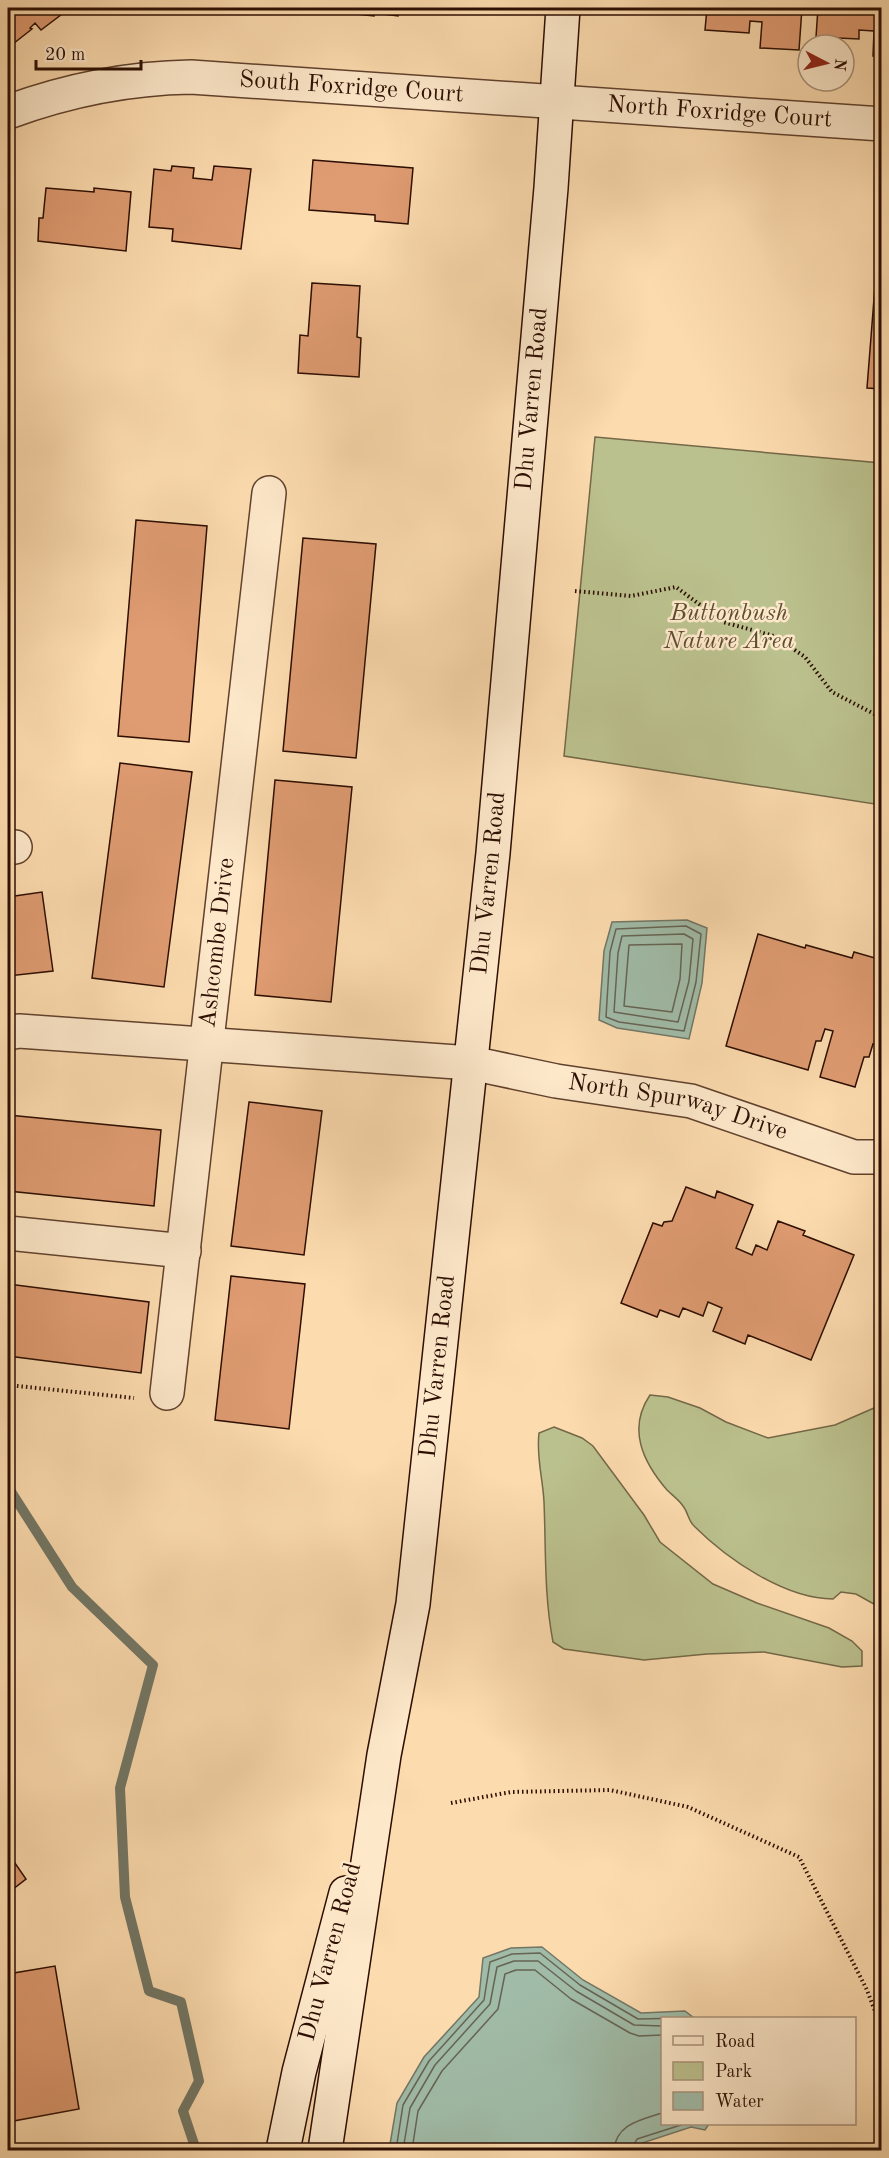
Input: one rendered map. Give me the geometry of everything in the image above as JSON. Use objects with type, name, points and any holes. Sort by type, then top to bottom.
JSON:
[{"type":"street","name":"Dhu Varren Road","points":[[325,2151],[384,1755],[413,1604],[493,853],[563,8]]},
{"type":"street","name":"South Foxridge Court","points":[[8,112],[91,86],[155,78],[202,78],[557,102]]},
{"type":"street","name":"North Foxridge Court","points":[[557,102],[882,124]]},
{"type":"street","name":"Ashcombe Drive","points":[[155,1393],[184,1251],[269,493]]},
{"type":"street","name":"North Spurway Drive","points":[[8,1033],[19,1031],[209,1042],[471,1063],[556,1081],[691,1101],[854,1157],[882,1156]]},
{"type":"street","points":[[8,1233],[184,1251]]},
{"type":"street","name":"Dhu Varren Road","points":[[283,2151],[289,2116],[324,1971],[384,1755]]},
{"type":"path","points":[[575,591],[631,596],[676,587],[723,622],[774,636],[805,657],[832,692],[882,718]]},
{"type":"path","points":[[8,1384],[134,1399],[155,1393]]},
{"type":"path","points":[[451,1803],[511,1792],[609,1790],[688,1807],[799,1857],[867,1990],[882,2030]]},
{"type":"green space","name":"Buttonbush Nature Area","points":[[595,437],[881,463],[881,805],[564,756]]},
{"type":"green space","points":[[650,1395],[668,1397],[700,1408],[726,1422],[768,1438],[835,1425],[881,1405],[881,1608],[856,1594],[841,1592],[833,1599],[815,1597],[777,1585],[740,1564],[707,1539],[692,1524],[685,1508],[658,1479],[645,1457],[639,1433],[640,1420]]},
{"type":"green space","points":[[554,1427],[582,1438],[593,1446],[644,1515],[660,1542],[713,1584],[757,1603],[829,1628],[852,1641],[862,1651],[862,1666],[842,1667],[764,1652],[644,1660],[564,1649],[553,1642],[547,1590],[544,1502],[538,1442],[539,1433]]},
{"type":"water","points":[[687,920],[707,928],[702,983],[689,1039],[617,1028],[599,1020],[604,951],[612,922]]},
{"type":"water","points":[[542,1947],[583,1980],[641,2013],[685,2011],[693,2017],[661,2017],[661,2125],[708,2125],[705,2130],[691,2127],[639,2144],[636,2150],[389,2150],[397,2103],[424,2057],[479,1997],[483,1958],[511,1948]]},
{"type":"building","points":[[8,8],[70,8],[41,30],[35,23],[30,28],[32,29],[9,47]]},
{"type":"building","points":[[337,8],[424,8],[423,13],[398,10],[398,16],[374,13],[374,16],[337,12]]},
{"type":"building","points":[[707,8],[802,8],[800,33],[796,33],[796,50],[760,48],[762,22],[750,21],[749,33],[705,30]]},
{"type":"building","points":[[818,8],[882,8],[882,56],[873,56],[874,31],[859,30],[859,39],[856,39],[856,33],[816,33]]},
{"type":"building","points":[[313,160],[413,168],[408,224],[375,221],[375,215],[309,210]]},
{"type":"building","points":[[172,166],[194,168],[193,178],[212,180],[214,166],[251,169],[241,249],[172,241],[173,229],[149,227],[154,169],[171,171]]},
{"type":"building","points":[[46,188],[94,192],[94,188],[131,192],[126,251],[38,241],[39,218],[43,218]]},
{"type":"building","points":[[312,283],[360,286],[357,337],[361,338],[359,377],[298,373],[300,335],[308,336]]},
{"type":"building","points":[[875,286],[882,287],[882,389],[867,388]]},
{"type":"building","points":[[136,520],[207,526],[189,742],[118,736]]},
{"type":"building","points":[[303,538],[376,544],[356,758],[283,751]]},
{"type":"building","points":[[120,763],[192,772],[164,987],[92,978]]},
{"type":"building","points":[[275,780],[352,787],[331,1002],[255,995]]},
{"type":"building","points":[[42,892],[53,971],[8,976],[8,897]]},
{"type":"building","points":[[758,934],[805,948],[806,945],[852,958],[854,952],[882,960],[882,1046],[873,1044],[869,1057],[864,1057],[855,1087],[820,1077],[833,1031],[825,1029],[821,1041],[816,1041],[808,1070],[726,1046]]},
{"type":"building","points":[[249,1102],[322,1111],[304,1255],[231,1246]]},
{"type":"building","points":[[8,1115],[161,1130],[154,1206],[8,1191]]},
{"type":"building","points":[[686,1187],[715,1198],[717,1191],[753,1205],[736,1248],[752,1255],[756,1245],[767,1250],[778,1221],[805,1231],[803,1235],[854,1255],[811,1360],[748,1335],[745,1344],[713,1331],[722,1308],[708,1302],[703,1316],[683,1308],[679,1317],[660,1310],[657,1317],[621,1303],[653,1223],[662,1226],[664,1222],[672,1221]]},
{"type":"building","points":[[231,1276],[305,1284],[289,1429],[215,1420]]},
{"type":"building","points":[[8,1284],[149,1302],[141,1373],[8,1356]]},
{"type":"building","points":[[8,1853],[26,1879],[8,1893]]},
{"type":"building","points":[[55,1966],[79,2109],[8,2122],[8,1974]]},
{"type":"waterway","points":[[8,1487],[72,1587],[153,1665],[120,1788],[125,1897],[149,1991],[181,2002],[199,2081],[183,2111],[196,2150]]}]
